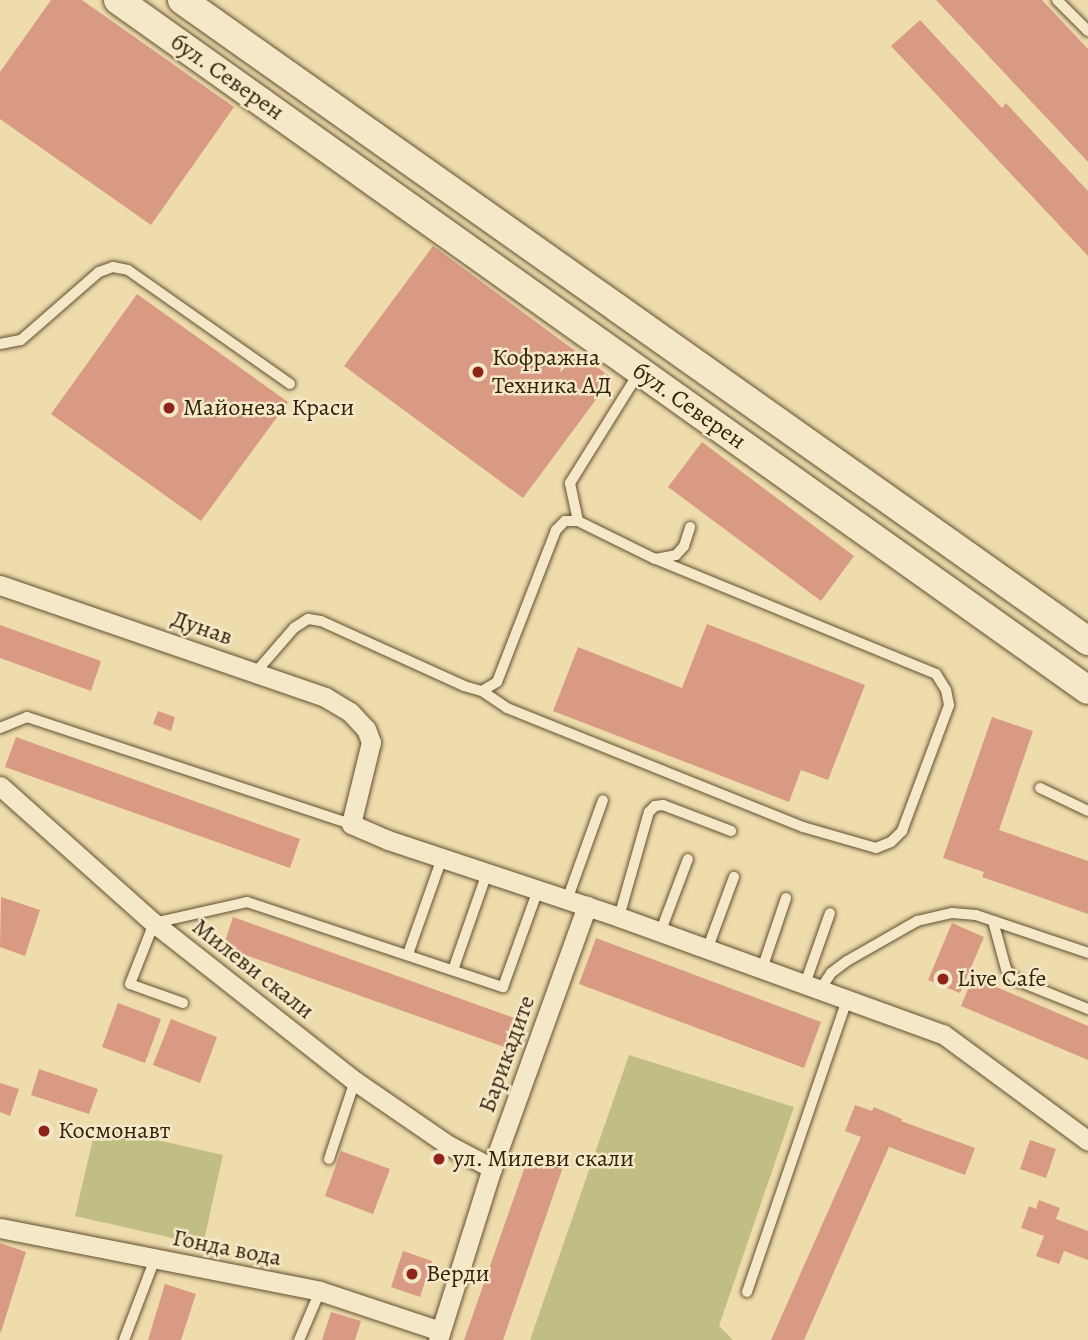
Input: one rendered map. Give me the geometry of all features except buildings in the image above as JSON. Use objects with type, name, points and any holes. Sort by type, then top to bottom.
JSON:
[{"type":"main road","name":"бул. Северен","points":[[118,0],[1088,690]]},
{"type":"main road","name":"бул. Северен","points":[[182,0],[1088,641]]},
{"type":"street","name":"Дунав","points":[[0,585],[325,697],[350,712],[366,729],[371,742],[351,824]]},
{"type":"street","name":"Милеви скали","points":[[0,786],[154,923],[355,1081],[448,1145],[492,1168]]},
{"type":"street","points":[[351,824],[943,1034],[1088,1140]]},
{"type":"street","name":"Барикадите","points":[[439,1336],[492,1168],[587,906]]},
{"type":"street","name":"Гонда вода","points":[[0,1228],[320,1291],[439,1336]]},
{"type":"lane","points":[[1057,0],[1088,31]]},
{"type":"lane","points":[[0,344],[21,340],[99,272],[113,267],[128,270],[290,384]]},
{"type":"lane","points":[[578,521],[570,483],[640,371]]},
{"type":"lane","points":[[255,673],[294,628],[308,619],[321,621],[464,686],[482,691],[507,708],[803,827],[876,848],[891,842],[902,831],[949,705],[946,690],[936,674],[655,559],[578,521],[565,521],[556,530],[497,682],[482,691]]},
{"type":"lane","points":[[655,559],[676,555],[684,546],[690,527]]},
{"type":"lane","points":[[0,728],[27,717],[351,824]]},
{"type":"lane","points":[[1041,788],[1088,811]]},
{"type":"lane","points":[[567,900],[603,800]]},
{"type":"lane","points":[[619,917],[649,812],[655,806],[663,805],[731,831]]},
{"type":"lane","points":[[408,954],[442,858]]},
{"type":"lane","points":[[660,933],[688,859]]},
{"type":"lane","points":[[453,970],[487,873]]},
{"type":"lane","points":[[708,950],[734,877]]},
{"type":"lane","points":[[183,1003],[130,984],[154,923],[247,902],[503,987],[538,890]]},
{"type":"lane","points":[[762,969],[786,898]]},
{"type":"lane","points":[[813,987],[830,913]]},
{"type":"lane","points":[[813,987],[847,961],[917,921],[952,914],[976,915],[1088,953]]},
{"type":"lane","points":[[993,921],[1006,970],[1016,980],[1088,1009]]},
{"type":"lane","points":[[747,1292],[846,1000]]},
{"type":"lane","points":[[329,1160],[355,1081]]},
{"type":"lane","points":[[124,1340],[155,1259]]},
{"type":"lane","points":[[299,1340],[320,1291]]},
{"type":"shaded area","points":[[629,1055],[794,1107],[719,1326],[733,1340],[530,1340]]},
{"type":"shaded area","points":[[96,1126],[223,1155],[203,1245],[75,1216]]},
{"type":"place","name":"Кофражна Техника АД","points":[[478,372]]},
{"type":"place","name":"Майонеза Краси","points":[[169,408]]},
{"type":"place","name":"Live Cafe","points":[[943,979]]},
{"type":"place","name":"Космонавт","points":[[44,1131]]},
{"type":"place","name":"ул. Милеви скали","points":[[439,1159]]},
{"type":"place","name":"Верди","points":[[412,1274]]}]
